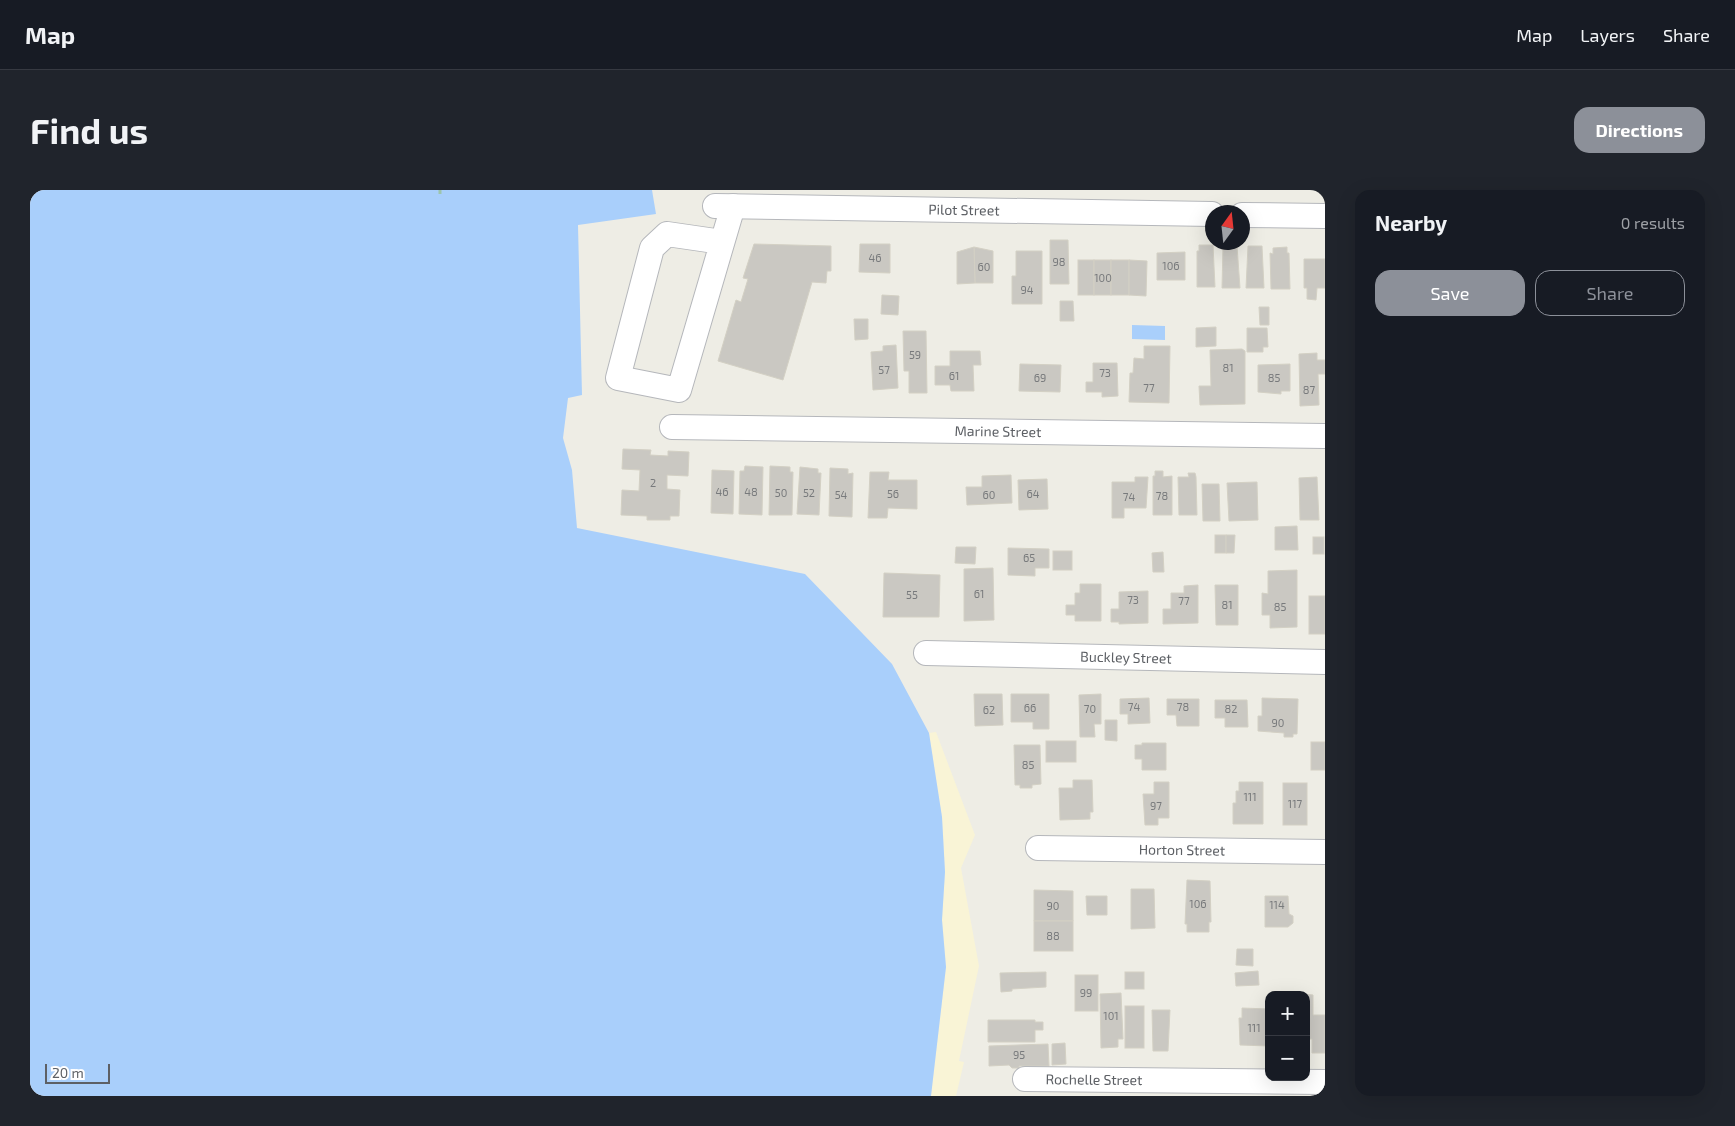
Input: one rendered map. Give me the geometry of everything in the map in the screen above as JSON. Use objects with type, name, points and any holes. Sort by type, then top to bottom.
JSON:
[{"type":"street","name":"Pilot Street","points":[[722,242],[724,206],[1205,214]]},
{"type":"street","points":[[1250,215],[1325,216]]},
{"type":"street","points":[[667,234],[722,242],[679,390],[618,378],[652,248],[667,234]]},
{"type":"street","name":"Marine Street","points":[[672,427],[1325,436]]},
{"type":"street","name":"Buckley Street","points":[[926,653],[1325,662]]},
{"type":"street","name":"Horton Street","points":[[1038,848],[1325,852]]},
{"type":"street","name":"Rochelle Street","points":[[1025,1079],[1163,1089],[1325,1082]]},
{"type":"sand","points":[[936,732],[975,835],[961,868],[979,966],[959,1061],[964,1062],[956,1096],[931,1096],[946,967],[942,920],[945,872],[942,817],[929,733]]},
{"type":"water","points":[[30,190],[652,190],[656,214],[578,225],[582,395],[568,398],[563,438],[572,470],[577,528],[805,574],[892,664],[929,733],[942,817],[945,872],[942,920],[946,967],[931,1096],[30,1096]]},
{"type":"water","points":[[1132,325],[1165,326],[1165,340],[1132,339]]},
{"type":"building","points":[[1050,240],[1068,240],[1069,284],[1050,284]]},
{"type":"building","points":[[754,244],[831,246],[831,271],[827,271],[826,283],[812,282],[783,380],[718,361],[736,300],[741,302],[748,279],[743,278]]},
{"type":"building","points":[[860,244],[890,244],[890,273],[859,272]]},
{"type":"building","points":[[1199,245],[1205,245],[1205,250],[1213,250],[1215,287],[1197,287],[1197,251],[1199,251]]},
{"type":"building","points":[[1250,246],[1262,246],[1264,288],[1246,288],[1248,250],[1250,250]]},
{"type":"building","points":[[974,247],[993,251],[993,283],[975,283]]},
{"type":"building","points":[[974,247],[975,283],[957,284],[957,252]]},
{"type":"building","points":[[1287,247],[1287,253],[1289,253],[1290,289],[1271,289],[1270,253],[1273,254],[1273,248]]},
{"type":"building","points":[[1223,250],[1237,250],[1240,288],[1222,288]]},
{"type":"building","points":[[1016,251],[1042,251],[1042,304],[1012,304],[1012,276],[1016,276]]},
{"type":"building","points":[[1185,252],[1185,280],[1157,280],[1157,253]]},
{"type":"building","points":[[1304,259],[1325,259],[1325,288],[1317,288],[1316,300],[1307,299],[1307,288],[1304,288]]},
{"type":"building","points":[[1078,260],[1094,260],[1094,295],[1078,295]]},
{"type":"building","points":[[1094,260],[1111,260],[1111,295],[1094,295]]},
{"type":"building","points":[[1111,260],[1129,260],[1129,295],[1111,295]]},
{"type":"building","points":[[1129,260],[1147,261],[1146,296],[1129,295]]},
{"type":"building","points":[[882,295],[899,296],[898,315],[881,314]]},
{"type":"building","points":[[1060,301],[1073,301],[1074,321],[1060,321]]},
{"type":"building","points":[[1259,307],[1269,307],[1269,325],[1260,325]]},
{"type":"building","points":[[854,319],[868,319],[868,339],[855,340]]},
{"type":"building","points":[[1216,327],[1216,346],[1196,347],[1196,328]]},
{"type":"building","points":[[1247,328],[1267,328],[1268,347],[1263,347],[1263,352],[1247,352]]},
{"type":"building","points":[[903,331],[926,331],[927,393],[909,393],[909,371],[904,371]]},
{"type":"building","points":[[896,345],[898,388],[873,390],[871,352],[883,351],[883,346]]},
{"type":"building","points":[[1144,346],[1170,346],[1169,403],[1129,402],[1130,373],[1133,373],[1134,358],[1144,359]]},
{"type":"building","points":[[1242,349],[1245,351],[1245,404],[1200,405],[1199,386],[1211,386],[1210,350]]},
{"type":"building","points":[[950,351],[980,351],[981,365],[973,365],[974,391],[951,391],[950,385],[935,385],[935,366],[950,366]]},
{"type":"building","points":[[1317,353],[1317,360],[1325,360],[1325,374],[1318,374],[1319,405],[1300,406],[1299,354]]},
{"type":"building","points":[[1093,363],[1117,363],[1118,396],[1102,397],[1102,392],[1086,392],[1086,382],[1093,382]]},
{"type":"building","points":[[1020,364],[1061,365],[1060,392],[1019,391]]},
{"type":"building","points":[[1290,364],[1290,391],[1281,391],[1281,394],[1258,392],[1258,365]]},
{"type":"building","points":[[623,449],[651,450],[650,455],[668,456],[668,451],[689,452],[688,476],[667,475],[667,489],[680,490],[679,516],[670,516],[670,520],[647,520],[647,516],[621,515],[622,490],[639,491],[640,470],[622,469]]},
{"type":"building","points":[[745,466],[763,467],[762,515],[739,514],[740,471],[744,471]]},
{"type":"building","points":[[770,466],[790,467],[790,472],[793,472],[792,515],[769,515]]},
{"type":"building","points":[[800,467],[818,469],[818,473],[821,473],[819,515],[797,514]]},
{"type":"building","points":[[830,468],[848,469],[848,474],[853,473],[852,517],[829,516]]},
{"type":"building","points":[[712,470],[734,471],[733,514],[711,513]]},
{"type":"building","points":[[1155,471],[1163,471],[1163,477],[1172,476],[1172,515],[1153,515],[1153,476],[1155,476]]},
{"type":"building","points":[[870,472],[889,472],[888,480],[917,480],[917,509],[888,508],[887,518],[868,518]]},
{"type":"building","points":[[1188,473],[1195,473],[1196,477],[1197,515],[1179,515],[1178,477],[1189,477]]},
{"type":"building","points":[[1011,475],[1012,503],[967,505],[966,487],[982,487],[982,476]]},
{"type":"building","points":[[1135,477],[1148,477],[1146,508],[1124,508],[1124,518],[1112,518],[1112,482],[1135,482]]},
{"type":"building","points":[[1317,477],[1319,520],[1300,520],[1299,478]]},
{"type":"building","points":[[1047,479],[1048,509],[1019,510],[1018,480]]},
{"type":"building","points":[[1257,482],[1258,520],[1229,521],[1227,483]]},
{"type":"building","points":[[1202,484],[1219,484],[1220,521],[1203,521]]},
{"type":"building","points":[[1297,526],[1298,550],[1275,550],[1275,527]]},
{"type":"building","points":[[1215,535],[1226,535],[1226,553],[1215,553]]},
{"type":"building","points":[[1226,535],[1235,535],[1234,553],[1226,553]]},
{"type":"building","points":[[1313,537],[1324,537],[1324,554],[1313,554]]},
{"type":"building","points":[[956,547],[976,547],[975,564],[955,563]]},
{"type":"building","points":[[1008,548],[1049,549],[1049,568],[1035,568],[1035,576],[1008,575]]},
{"type":"building","points":[[1053,551],[1072,551],[1072,570],[1053,570]]},
{"type":"building","points":[[1163,552],[1164,572],[1153,572],[1152,553]]},
{"type":"building","points":[[993,568],[994,620],[964,621],[964,569]]},
{"type":"building","points":[[1297,570],[1297,627],[1270,628],[1270,615],[1262,615],[1262,593],[1268,594],[1268,571]]},
{"type":"building","points":[[884,573],[940,575],[939,617],[883,617]]},
{"type":"building","points":[[1080,584],[1101,584],[1101,621],[1075,621],[1075,615],[1066,615],[1066,605],[1075,605],[1075,593],[1080,593]]},
{"type":"building","points":[[1198,585],[1198,623],[1163,624],[1163,609],[1171,609],[1171,593],[1184,593],[1184,586]]},
{"type":"building","points":[[1215,585],[1238,585],[1238,625],[1216,625]]},
{"type":"building","points":[[1148,591],[1148,623],[1119,624],[1119,622],[1111,622],[1111,609],[1119,609],[1119,592]]},
{"type":"building","points":[[1309,596],[1325,596],[1325,634],[1309,634]]},
{"type":"building","points":[[974,694],[1002,694],[1003,725],[975,726]]},
{"type":"building","points":[[1011,694],[1049,694],[1049,729],[1033,729],[1033,722],[1011,722]]},
{"type":"building","points":[[1101,694],[1101,724],[1094,724],[1095,737],[1080,737],[1079,695]]},
{"type":"building","points":[[1149,698],[1150,723],[1128,724],[1128,714],[1120,714],[1120,699]]},
{"type":"building","points":[[1262,698],[1298,699],[1297,734],[1293,734],[1293,737],[1284,737],[1284,733],[1258,731],[1258,716],[1262,716]]},
{"type":"building","points":[[1167,699],[1199,699],[1199,726],[1177,726],[1176,715],[1167,715]]},
{"type":"building","points":[[1215,700],[1247,700],[1248,727],[1225,727],[1225,718],[1215,718]]},
{"type":"building","points":[[1105,720],[1117,720],[1117,741],[1105,740]]},
{"type":"building","points":[[1046,741],[1076,741],[1076,762],[1046,762]]},
{"type":"building","points":[[1311,742],[1325,742],[1325,770],[1311,770]]},
{"type":"building","points":[[1142,743],[1166,743],[1166,770],[1142,770],[1142,759],[1135,759],[1135,745],[1142,745]]},
{"type":"building","points":[[1014,745],[1040,745],[1041,784],[1032,785],[1032,788],[1020,788],[1020,785],[1015,785]]},
{"type":"building","points":[[1073,780],[1092,780],[1093,812],[1090,812],[1090,819],[1060,820],[1059,788],[1073,788]]},
{"type":"building","points":[[1154,782],[1169,782],[1169,818],[1158,818],[1158,825],[1145,825],[1143,794],[1154,794]]},
{"type":"building","points":[[1239,782],[1263,782],[1263,824],[1233,824],[1233,803],[1236,803],[1236,791],[1239,791]]},
{"type":"building","points":[[1283,783],[1307,783],[1307,825],[1283,825]]},
{"type":"building","points":[[1187,880],[1210,881],[1211,922],[1209,922],[1209,932],[1187,932],[1187,924],[1185,924]]},
{"type":"building","points":[[1131,889],[1154,889],[1155,928],[1131,929]]},
{"type":"building","points":[[1034,890],[1073,891],[1073,921],[1034,921]]},
{"type":"building","points":[[1086,896],[1107,896],[1107,915],[1087,915]]},
{"type":"building","points":[[1265,896],[1288,896],[1289,914],[1293,916],[1293,923],[1288,927],[1265,927]]},
{"type":"building","points":[[1034,921],[1073,921],[1073,951],[1034,951]]},
{"type":"building","points":[[1237,949],[1253,949],[1253,966],[1236,965]]},
{"type":"building","points":[[1258,971],[1259,985],[1236,986],[1235,973]]},
{"type":"building","points":[[1046,972],[1046,987],[1012,989],[1012,991],[1001,992],[1000,973]]},
{"type":"building","points":[[1125,972],[1144,972],[1144,989],[1125,989]]},
{"type":"building","points":[[1075,975],[1098,975],[1098,1011],[1075,1011]]},
{"type":"building","points":[[1121,993],[1123,1039],[1118,1039],[1118,1047],[1101,1048],[1100,994]]},
{"type":"building","points":[[1310,995],[1313,995],[1313,1015],[1325,1015],[1325,1053],[1312,1053],[1312,1039],[1310,1039]]},
{"type":"building","points":[[1125,1006],[1144,1006],[1144,1048],[1125,1048]]},
{"type":"building","points":[[1242,1008],[1265,1009],[1265,1046],[1240,1045],[1239,1018],[1242,1018]]},
{"type":"building","points":[[1152,1010],[1170,1010],[1168,1051],[1153,1051]]},
{"type":"building","points":[[988,1020],[1035,1020],[1035,1022],[1043,1022],[1043,1030],[1035,1030],[1035,1042],[988,1042]]},
{"type":"building","points":[[1065,1043],[1066,1064],[1052,1065],[1052,1044]]},
{"type":"building","points":[[1048,1044],[1049,1066],[1019,1066],[1019,1068],[1012,1068],[1009,1065],[989,1066],[989,1046]]}]
